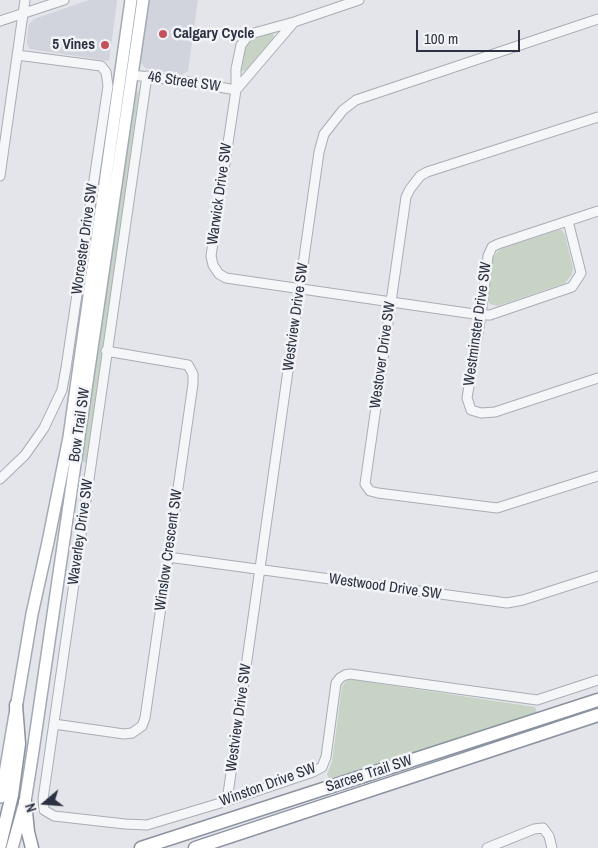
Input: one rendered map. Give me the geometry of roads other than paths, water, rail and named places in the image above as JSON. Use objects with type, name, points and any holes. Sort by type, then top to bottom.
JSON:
[{"type":"highway","name":"Sarcee Trail SW","points":[[141,848],[598,700]]},
{"type":"highway","points":[[0,844],[12,796],[19,744],[16,705]]},
{"type":"highway","name":"Sarcee Trail SW","points":[[195,848],[598,715]]},
{"type":"highway","points":[[25,802],[28,832],[32,848]]},
{"type":"main road","name":"Bow Trail SW","points":[[1,795],[32,614],[74,406],[131,0]]},
{"type":"main road","name":"Bow Trail SW","points":[[12,848],[25,802],[143,0]]},
{"type":"main road","points":[[48,542],[56,541],[62,548]]},
{"type":"street","points":[[0,176],[3,138],[25,0]]},
{"type":"street","points":[[0,21],[64,0]]},
{"type":"street","name":"Warwick Drive SW","points":[[300,289],[226,278],[219,274],[213,265],[211,256],[236,90],[236,69],[239,49],[244,41],[254,33],[359,0]]},
{"type":"street","name":"Westview Drive SW","points":[[227,801],[320,146],[328,128],[347,106],[362,97],[598,19]]},
{"type":"street","points":[[236,90],[294,22]]},
{"type":"street","name":"Worcester Drive SW","points":[[0,479],[25,455],[44,428],[62,390],[108,86],[106,72],[101,66],[17,55]]},
{"type":"street","name":"46 Street SW","points":[[132,74],[236,90]]},
{"type":"street","name":"Waverley Drive SW","points":[[44,810],[42,799],[147,76]]},
{"type":"street","name":"Westover Drive SW","points":[[598,117],[420,176],[410,189],[406,197],[366,473],[366,484],[370,491],[497,508],[598,476]]},
{"type":"street","name":"Westminster Drive SW","points":[[598,211],[498,244],[492,248],[488,256],[481,315],[467,398],[471,410],[481,413],[495,412],[598,378]]},
{"type":"street","points":[[300,289],[490,315],[572,287],[581,273],[568,221]]},
{"type":"street","name":"Winslow Crescent SW","points":[[54,724],[124,734],[132,733],[142,726],[145,718],[193,384],[193,374],[188,365],[106,351]]},
{"type":"street","name":"Westwood Drive SW","points":[[168,557],[507,603],[523,600],[598,576]]},
{"type":"street","name":"Winston Drive SW","points":[[44,810],[54,816],[147,825],[313,772],[322,767],[326,757],[336,683],[345,675],[350,674],[537,700],[598,680]]},
{"type":"street","points":[[487,848],[534,829],[543,828],[549,836],[552,848]]},
{"type":"place","name":"Calgary Cycle","points":[[163,34]]},
{"type":"place","name":"5 Vines","points":[[105,45]]}]
